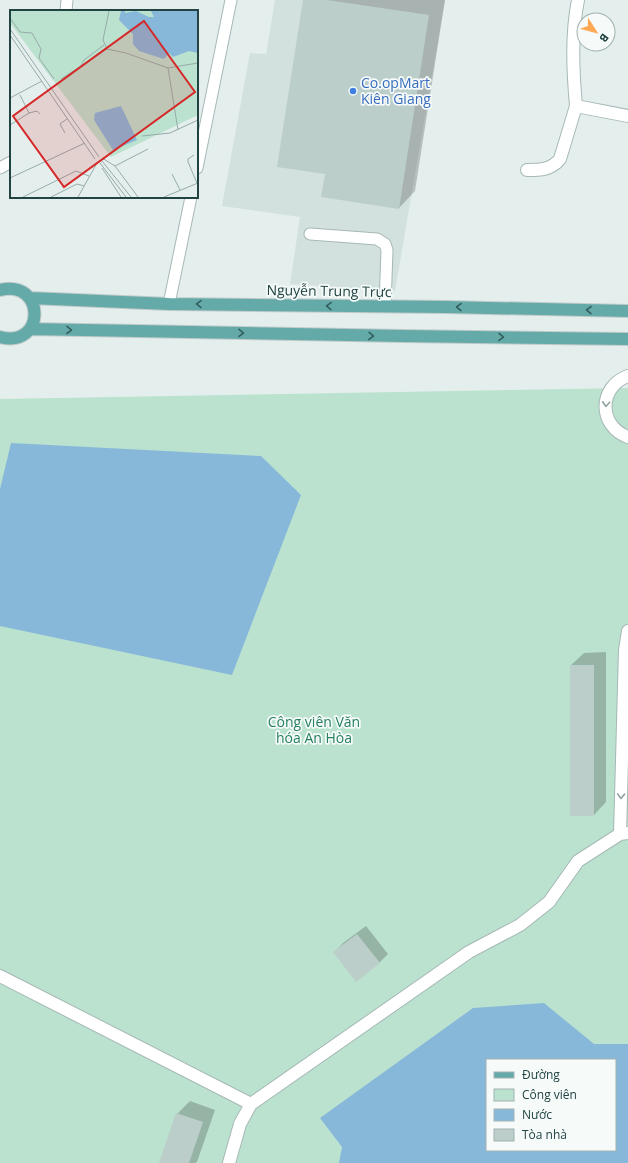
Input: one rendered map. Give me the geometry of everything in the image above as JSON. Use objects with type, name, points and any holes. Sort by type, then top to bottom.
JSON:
[{"type":"main road","points":[[0,290],[8,288],[17,289],[24,293],[30,298],[36,314],[34,322],[24,335],[17,338],[3,340]]},
{"type":"main road","name":"Nguyễn Trung Trực","points":[[30,298],[169,304],[385,306],[628,312]]},
{"type":"main road","points":[[30,329],[628,339]]},
{"type":"street","points":[[527,170],[542,170],[552,167],[557,163],[560,159],[576,106],[574,55],[578,0]]},
{"type":"street","points":[[576,106],[628,116]]},
{"type":"street","points":[[628,376],[620,379],[610,389],[605,402],[607,417],[614,429],[628,437]]},
{"type":"street","points":[[229,1163],[240,1124],[251,1104],[469,952],[520,925],[549,902],[578,861],[624,833],[625,650],[628,631]]},
{"type":"street","points":[[0,976],[251,1104]]},
{"type":"lane","points":[[66,10],[67,0]]},
{"type":"lane","points":[[198,163],[231,0]]},
{"type":"lane","points":[[0,168],[10,163]]},
{"type":"lane","points":[[169,304],[191,198]]},
{"type":"lane","points":[[310,234],[377,239],[385,244],[387,250],[385,306]]},
{"type":"shaded area","points":[[275,0],[445,0],[395,291],[290,284],[300,217],[222,206],[250,53],[266,54]]},
{"type":"green space","name":"Công viên Văn hóa An Hòa","points":[[628,388],[628,1163],[0,1163],[0,399]]},
{"type":"water","points":[[11,443],[261,456],[301,495],[232,675],[0,626],[0,489]]},
{"type":"water","points":[[544,1003],[594,1044],[628,1044],[628,1163],[339,1163],[342,1147],[320,1118],[473,1008]]},
{"type":"building","name":"Co.opMart Kiên Giang","points":[[303,0],[327,0],[429,15],[399,209],[321,197],[325,174],[277,167]]},
{"type":"building","points":[[570,665],[594,665],[594,816],[570,816]]},
{"type":"building","points":[[357,934],[380,963],[356,982],[333,952]]},
{"type":"building","points":[[176,1113],[203,1122],[189,1163],[159,1163]]},
{"type":"place","name":"Co.opMart Kiên Giang","points":[[353,91]]}]
